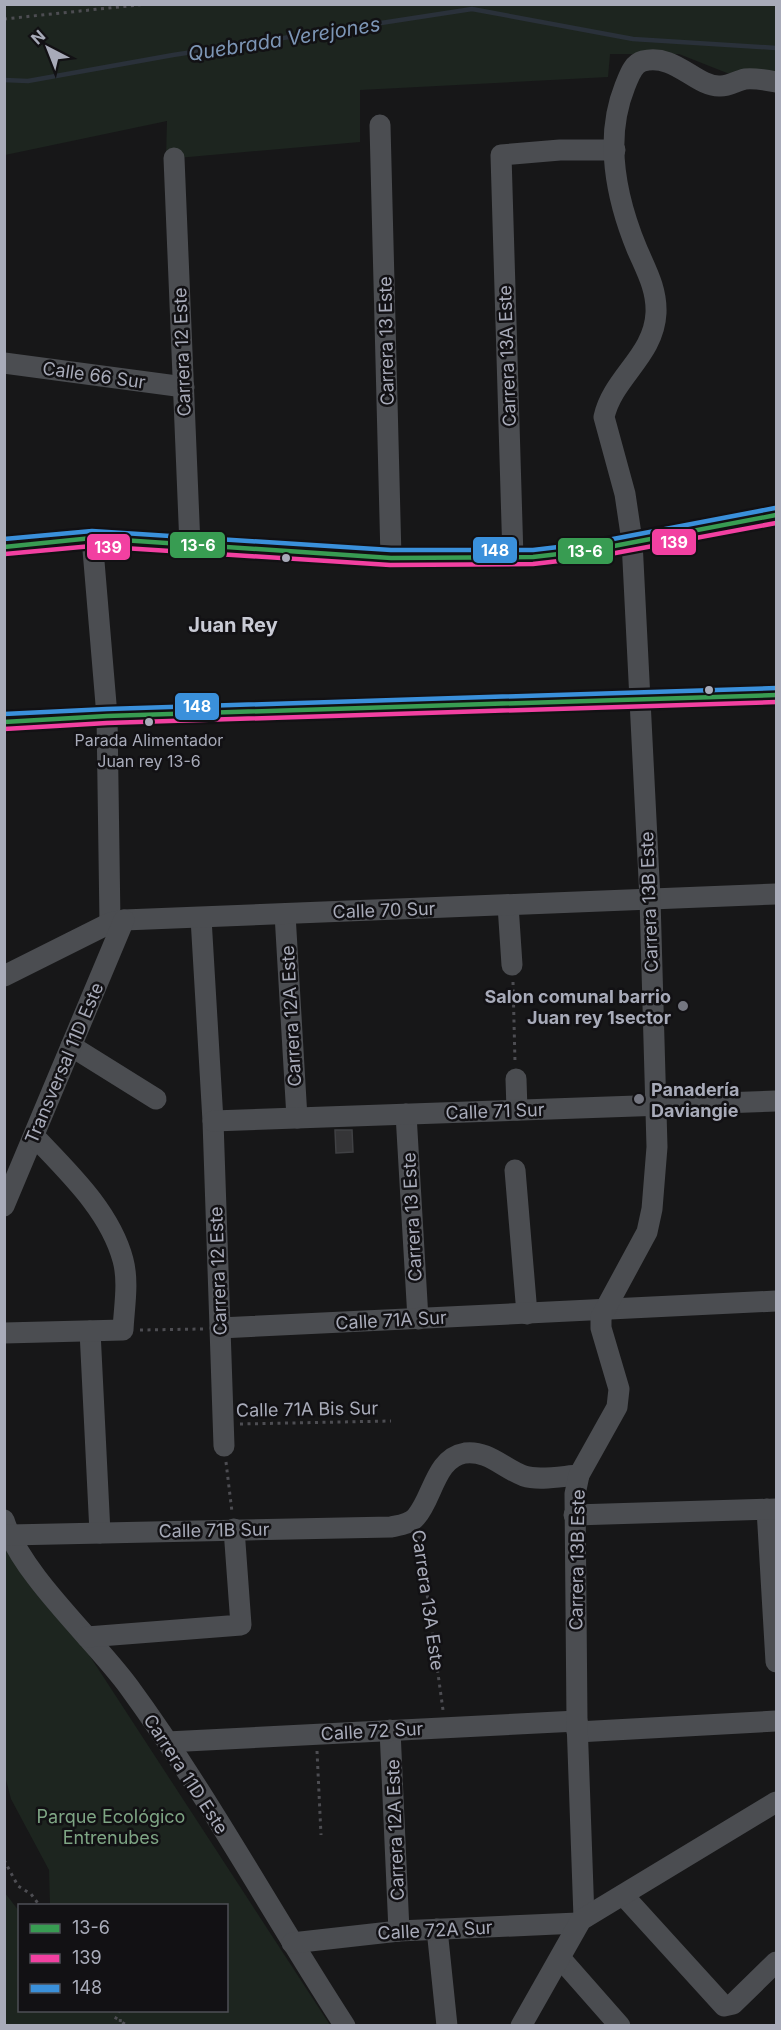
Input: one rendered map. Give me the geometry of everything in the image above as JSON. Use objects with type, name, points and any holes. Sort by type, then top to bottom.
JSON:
[{"type":"street","name":"Carrera 13B Este","points":[[581,1920],[574,1515],[579,1476],[617,1407],[617,1380],[601,1328],[604,1310],[646,1232],[652,1209],[657,1147],[650,899],[638,700],[632,541],[625,494],[604,417],[607,404],[648,346],[655,324],[656,301],[651,278],[630,230],[617,185],[615,150],[617,106],[632,69],[642,61],[663,62],[684,68],[708,84],[718,86],[743,80],[777,82]]},
{"type":"street","name":"Carrera 13 Este","points":[[380,125],[391,558]]},
{"type":"street","name":"Carrera 13A Este","points":[[513,558],[501,155],[560,150],[615,150]]},
{"type":"street","name":"Carrera 12 Este","points":[[174,158],[190,546]]},
{"type":"street","name":"Calle 66 Sur","points":[[4,363],[184,387]]},
{"type":"street","points":[[4,547],[92,538],[391,558],[513,558],[558,555],[777,516]]},
{"type":"street","points":[[92,538],[107,716],[117,922]]},
{"type":"street","points":[[4,722],[107,716],[777,694]]},
{"type":"street","name":"Calle 70 Sur","points":[[4,976],[117,922],[777,894]]},
{"type":"street","points":[[508,905],[512,965]]},
{"type":"street","name":"Carrera 12A Este","points":[[285,914],[297,1118]]},
{"type":"street","name":"Carrera 12 Este","points":[[201,918],[213,1121],[224,1446]]},
{"type":"street","name":"Transversal 11D Este","points":[[4,1206],[72,1046],[117,922]]},
{"type":"street","points":[[72,1046],[156,1099]]},
{"type":"street","points":[[516,1079],[517,1110]]},
{"type":"street","name":"Calle 71 Sur","points":[[213,1121],[777,1101]]},
{"type":"street","name":"Carrera 13 Este","points":[[406,1114],[418,1319]]},
{"type":"street","points":[[4,1333],[123,1330],[123,1261],[110,1229],[76,1180],[34,1137]]},
{"type":"street","points":[[515,1170],[527,1314]]},
{"type":"street","name":"Calle 71A Sur","points":[[220,1328],[777,1302]]},
{"type":"street","points":[[90,1331],[100,1533]]},
{"type":"street","name":"Carrera 13A Este","points":[[416,1517],[440,1473],[452,1459],[464,1454],[486,1456],[525,1477],[579,1476]]},
{"type":"street","points":[[574,1515],[772,1509],[777,1662]]},
{"type":"street","name":"Calle 71B Sur","points":[[7,1527],[100,1533],[391,1527],[405,1524],[416,1517]]},
{"type":"street","name":"Carrera 11D Este","points":[[7,1527],[22,1557],[116,1670],[167,1742],[345,2025]]},
{"type":"street","points":[[87,1636],[241,1625],[234,1529]]},
{"type":"street","name":"Calle 72 Sur","points":[[167,1742],[446,1727],[777,1721]]},
{"type":"street","name":"Carrera 12A Este","points":[[390,1730],[399,1931]]},
{"type":"street","name":"Calle 72A Sur","points":[[292,1943],[399,1931],[581,1920],[777,1802]]},
{"type":"street","points":[[623,1894],[724,2006],[733,2004],[777,1962]]},
{"type":"street","points":[[521,2025],[561,1959],[581,1920]]},
{"type":"street","points":[[437,1929],[447,2025]]},
{"type":"street","points":[[561,1959],[620,2025]]},
{"type":"path","points":[[4,19],[147,4]]},
{"type":"path","points":[[512,965],[516,1079]]},
{"type":"path","points":[[123,1330],[220,1328]]},
{"type":"path","name":"Calle 71A Bis Sur","points":[[223,1424],[391,1421]]},
{"type":"path","points":[[224,1446],[234,1529]]},
{"type":"path","name":"Carrera 13A Este","points":[[416,1517],[446,1727]]},
{"type":"path","points":[[316,1734],[321,1836]]},
{"type":"path","points":[[4,1860],[18,1886],[31,1894],[39,1904]]},
{"type":"path","points":[[119,2012],[115,2020],[125,2021],[122,2025]]},
{"type":"green space","points":[[4,5],[776,5],[776,73],[727,73],[679,54],[610,54],[608,77],[360,90],[360,142],[166,159],[167,121],[5,155]]},
{"type":"green space","name":"Parque Ecológico Entrenubes","points":[[4,1544],[80,1641],[330,2025],[5,2025],[5,1893],[18,1910],[18,2012],[228,2012],[228,1904],[50,1904],[49,1870],[11,1799],[5,1776]]},
{"type":"building","points":[[335,1130],[352,1130],[353,1152],[336,1153]]},
{"type":"waterway","name":"Quebrada Verejones","points":[[4,80],[28,81],[173,55],[472,9],[633,39],[776,48]]},
{"type":"transit line","name":"148","points":[[4,539],[92,531],[391,550],[533,550],[592,543],[775,508]]},
{"type":"transit line","name":"13-6","points":[[4,547],[92,538],[391,558],[533,557],[593,550],[776,515]]},
{"type":"transit line","name":"139","points":[[5,554],[92,546],[390,565],[533,564],[594,557],[776,523]]},
{"type":"transit line","name":"148","points":[[4,714],[776,688]]},
{"type":"transit line","name":"13-6","points":[[4,722],[107,716],[776,695]]},
{"type":"transit line","name":"139","points":[[4,729],[107,723],[776,702]]},
{"type":"place","name":"Parada Alimentador Juan rey 13-6","points":[[149,722]]},
{"type":"place","name":"Salon comunal barrio Juan rey 1sector","points":[[683,1006]]},
{"type":"place","name":"Panadería Daviangie","points":[[639,1099]]},
{"type":"district","name":"Juan Rey","points":[[233,625]]}]
